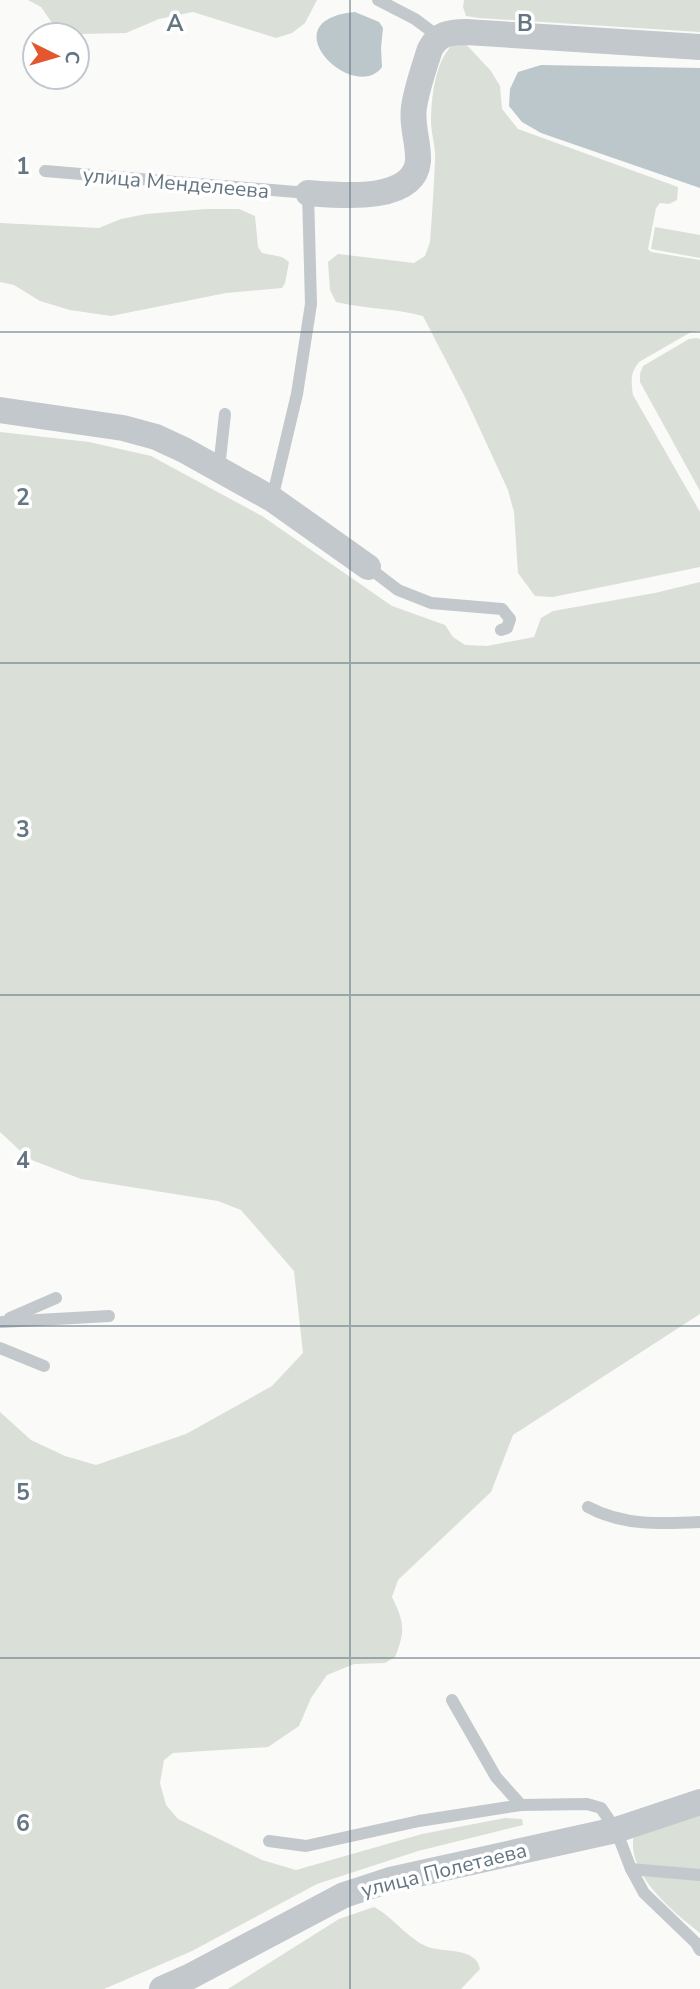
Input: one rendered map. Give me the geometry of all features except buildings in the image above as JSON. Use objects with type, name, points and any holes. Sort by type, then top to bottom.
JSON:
[{"type":"street","points":[[308,194],[384,194],[400,186],[409,177],[416,168],[418,158],[413,108],[429,49],[445,34],[466,32],[700,47]]},
{"type":"street","points":[[0,410],[123,428],[156,437],[219,468],[272,499],[368,567]]},
{"type":"street","name":"улица Полетаева","points":[[162,1989],[200,1972],[344,1895],[390,1880],[616,1830],[700,1802]]},
{"type":"lane","points":[[378,0],[415,19],[439,37]]},
{"type":"lane","name":"улица Менделеева","points":[[45,171],[308,194]]},
{"type":"lane","points":[[272,499],[297,394],[311,304],[308,194]]},
{"type":"lane","points":[[219,468],[225,414]]},
{"type":"lane","points":[[368,567],[398,590],[431,603],[502,609],[510,619],[507,628],[500,630]]},
{"type":"lane","points":[[1,1322],[56,1298]]},
{"type":"lane","points":[[1,1322],[109,1316]]},
{"type":"lane","points":[[0,1348],[44,1366]]},
{"type":"lane","points":[[588,1507],[606,1516],[656,1524],[700,1522]]},
{"type":"lane","points":[[452,1700],[496,1777],[522,1805]]},
{"type":"lane","points":[[269,1840],[306,1846],[419,1821],[522,1805],[587,1804],[601,1808],[616,1830],[631,1869],[644,1893],[700,1950]]},
{"type":"lane","points":[[631,1869],[700,1875]]},
{"type":"shaded area","points":[[28,0],[317,0],[305,23],[292,33],[276,38],[193,12],[159,19],[126,33],[91,34],[91,21],[51,21],[41,7]]},
{"type":"shaded area","points":[[464,0],[700,0],[700,32],[479,18],[466,16]]},
{"type":"shaded area","points":[[355,12],[379,22],[383,28],[382,67],[369,76],[354,76],[338,68],[325,57],[317,43],[318,29],[330,18]]},
{"type":"shaded area","points":[[462,40],[491,71],[500,86],[502,109],[518,129],[678,187],[677,200],[669,204],[660,203],[656,208],[648,249],[651,252],[700,260],[700,331],[691,332],[639,362],[633,374],[632,385],[633,395],[700,512],[700,567],[553,597],[535,596],[518,573],[514,512],[508,490],[466,399],[423,316],[336,302],[330,290],[328,262],[338,254],[414,263],[425,256],[430,242],[434,180],[435,155],[431,121],[434,87],[446,52]]},
{"type":"shaded area","points":[[541,65],[700,68],[700,188],[541,133],[522,122],[509,106],[510,89],[518,72]]},
{"type":"shaded area","points":[[239,209],[255,216],[258,247],[262,253],[282,257],[289,262],[282,288],[226,293],[111,316],[70,310],[40,301],[14,285],[0,282],[0,223],[99,228],[121,219],[146,214]]},
{"type":"shaded area","points":[[655,227],[700,235],[700,258],[651,249]]},
{"type":"shaded area","points":[[689,339],[700,339],[700,491],[640,382],[643,366]]},
{"type":"shaded area","points":[[0,432],[89,442],[151,456],[262,516],[392,606],[445,625],[453,637],[465,645],[487,646],[534,637],[541,618],[553,611],[700,582],[700,1314],[513,1435],[491,1492],[398,1580],[392,1597],[401,1620],[402,1633],[395,1657],[385,1663],[354,1664],[327,1675],[311,1698],[299,1726],[268,1747],[173,1753],[164,1760],[160,1783],[166,1805],[178,1819],[262,1860],[296,1870],[422,1834],[505,1818],[522,1819],[523,1825],[418,1851],[317,1884],[192,1951],[104,1989],[0,1989],[0,1412],[31,1440],[65,1456],[96,1465],[186,1434],[272,1386],[303,1353],[294,1271],[241,1210],[218,1201],[81,1179],[29,1159],[0,1132]]},
{"type":"shaded area","points":[[700,1815],[700,1933],[654,1890],[644,1877],[633,1849],[634,1834]]},
{"type":"shaded area","points":[[374,1907],[421,1943],[435,1949],[473,1957],[480,1969],[461,1989],[228,1989],[339,1919]]}]
